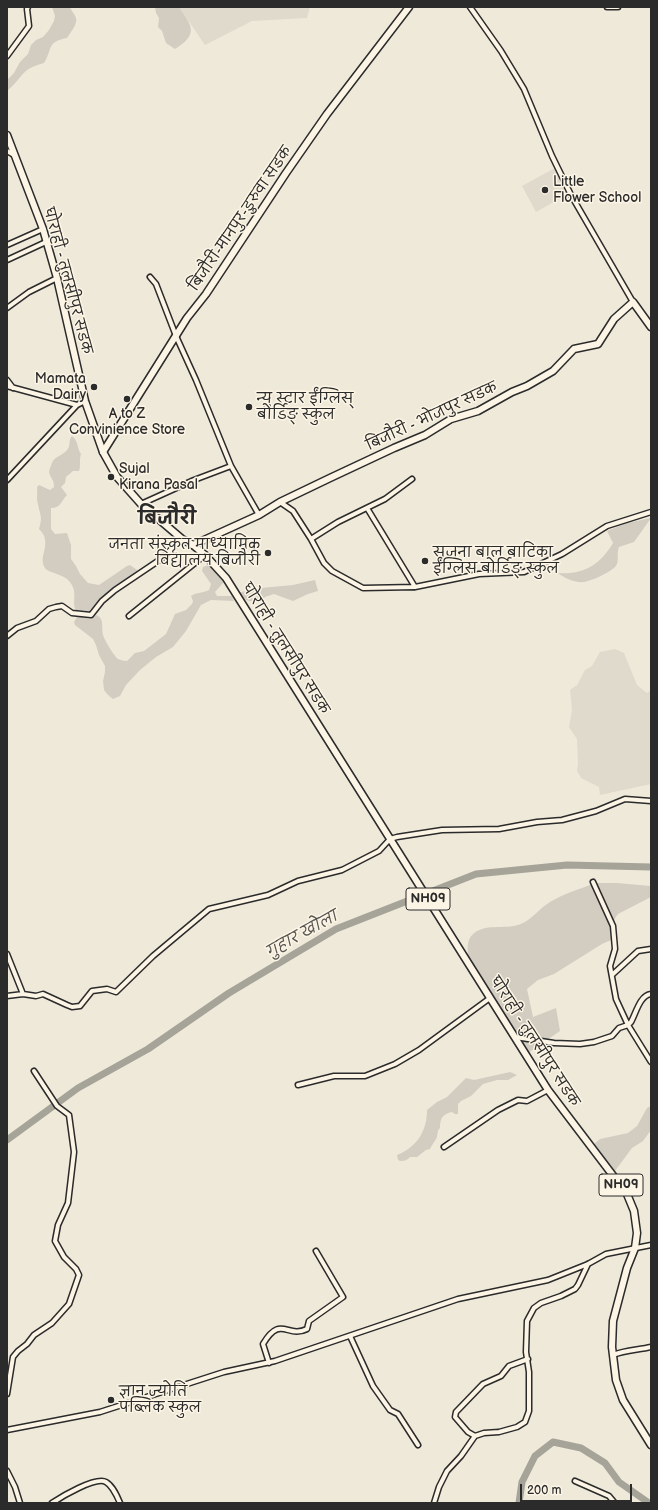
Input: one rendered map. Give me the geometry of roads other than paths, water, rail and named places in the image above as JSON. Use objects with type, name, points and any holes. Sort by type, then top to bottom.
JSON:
[{"type":"main road","name":"बिजौरी-मानपुर-डुरुवा सडक","points":[[103,452],[187,318],[206,294],[264,204],[327,114],[409,7]]},
{"type":"main road","name":"घोराही - तुलसीपुर सडक","points":[[7,135],[43,229],[57,278],[85,401],[103,452],[117,477],[141,504],[182,539],[193,545],[205,555],[226,578],[240,603],[466,958],[548,1090],[628,1194],[634,1211],[637,1233],[635,1248],[627,1268],[613,1321],[612,1347],[616,1380],[623,1400],[651,1445]]},
{"type":"main road","points":[[633,302],[651,327]]},
{"type":"main road","name":"बिजौरी - भोजपुर सडक","points":[[193,545],[259,515],[280,502],[394,448],[425,435],[451,419],[478,411],[544,376],[553,371],[574,349],[598,344],[614,319],[633,302]]},
{"type":"street","points":[[7,56],[29,26],[28,7]]},
{"type":"street","points":[[470,7],[501,51],[524,90],[552,156],[571,195],[633,302]]},
{"type":"street","points":[[607,7],[618,7]]},
{"type":"street","points":[[7,151],[14,155]]},
{"type":"street","points":[[7,245],[43,229]]},
{"type":"street","points":[[7,260],[46,242]]},
{"type":"street","points":[[150,277],[156,284],[176,336],[196,380],[231,466],[259,515]]},
{"type":"street","points":[[7,308],[29,292],[57,278]]},
{"type":"street","points":[[7,380],[13,388]]},
{"type":"street","points":[[7,386],[77,405]]},
{"type":"street","points":[[7,480],[77,405],[85,401]]},
{"type":"street","points":[[141,504],[187,483],[231,466]]},
{"type":"street","points":[[311,539],[338,522],[385,498],[412,479]]},
{"type":"street","points":[[280,502],[293,511],[324,563],[332,571],[364,588],[415,587],[479,574],[524,572],[562,554],[607,526],[651,512]]},
{"type":"street","points":[[366,508],[415,587]]},
{"type":"street","points":[[7,636],[16,628],[36,621],[49,609],[56,607],[62,606],[72,613],[91,615],[102,601],[115,590],[160,560],[182,539]]},
{"type":"street","points":[[129,616],[205,555]]},
{"type":"street","points":[[7,996],[23,994],[36,996],[43,994],[72,1007],[78,1006],[92,991],[106,989],[116,992],[153,956],[209,909],[268,895],[298,881],[342,870],[379,851],[390,839],[442,830],[499,829],[537,822],[562,820],[596,810],[625,799],[651,801]]},
{"type":"street","points":[[593,882],[613,926],[614,949],[610,966],[616,999],[628,1025],[651,1062]]},
{"type":"street","points":[[612,975],[638,951],[651,949]]},
{"type":"street","points":[[7,954],[23,994]]},
{"type":"street","points":[[514,1037],[554,1043],[580,1044],[594,1042],[612,1036],[619,1028],[628,1025],[643,998],[651,994]]},
{"type":"street","points":[[298,1085],[334,1076],[365,1076],[395,1064],[419,1050],[490,998]]},
{"type":"street","points":[[7,1394],[13,1357],[34,1335],[52,1323],[69,1304],[79,1275],[76,1269],[64,1257],[55,1242],[58,1225],[68,1203],[74,1152],[69,1115],[57,1106],[34,1071]]},
{"type":"street","points":[[444,1147],[498,1110],[518,1100],[527,1101],[548,1090]]},
{"type":"street","points":[[7,1430],[100,1412],[224,1372],[269,1363],[458,1299],[548,1280],[588,1264],[606,1254],[651,1245]]},
{"type":"street","points":[[269,1363],[263,1344],[269,1333],[280,1328],[300,1332],[307,1329],[309,1321],[343,1297],[316,1251]]},
{"type":"street","points":[[434,1503],[439,1487],[447,1471],[461,1456],[475,1436],[517,1427],[525,1422],[529,1411],[529,1372],[526,1352],[526,1328],[530,1313],[541,1303],[575,1289],[588,1264]]},
{"type":"street","points":[[350,1336],[373,1386],[390,1410],[398,1414],[418,1445]]},
{"type":"street","points":[[613,1355],[622,1351],[632,1351],[651,1346]]},
{"type":"street","points":[[475,1436],[468,1432],[455,1417],[456,1412],[483,1384],[501,1376],[509,1366],[528,1359]]},
{"type":"street","points":[[7,1471],[15,1487],[20,1503]]},
{"type":"street","points":[[52,1503],[71,1492],[100,1481],[106,1482],[114,1491],[120,1503]]},
{"type":"street","points":[[575,1481],[609,1496],[613,1503]]},
{"type":"waterway","name":"गुहार खोला","points":[[7,1140],[78,1088],[148,1049],[229,993],[336,929],[476,874],[567,865],[651,867]]},
{"type":"waterway","points":[[519,1503],[522,1482],[535,1456],[553,1442],[581,1448],[605,1463],[619,1482],[649,1503]]},
{"type":"place","name":"Little Flower School","points":[[545,190]]},
{"type":"place","name":"Mamata Dairy","points":[[94,387]]},
{"type":"place","name":"A to Z Convinience Store","points":[[127,399]]},
{"type":"place","name":"न्यु स्टार ईंग्लिस् बोर्डिङ् स्कुल","points":[[249,407]]},
{"type":"place","name":"Sujal Kirana Pasal","points":[[111,477]]},
{"type":"place","name":"जनता संस्कृत माध्यामिक विद्यालय बिजौरी","points":[[268,553]]},
{"type":"place","name":"सृजना बाल बाटिका ईंग्लिस बोर्डिङ् स्कुल","points":[[425,561]]},
{"type":"place","name":"ज्ञान ज्योति पब्लिक स्कुल","points":[[111,1400]]},
{"type":"district","name":"बिजौरी","points":[[167,519]]}]
